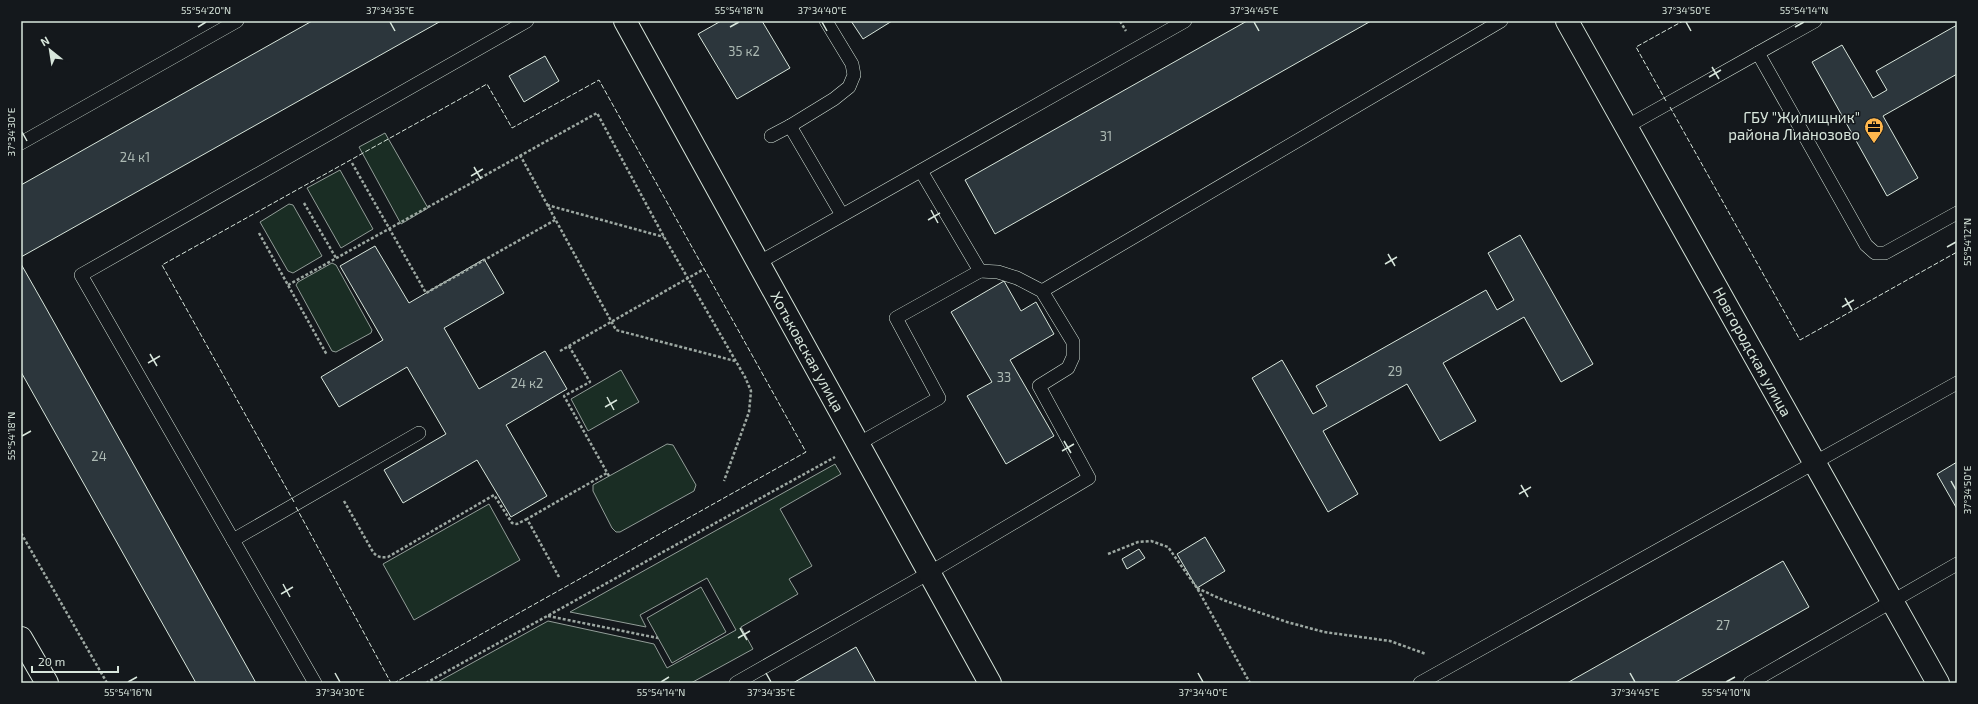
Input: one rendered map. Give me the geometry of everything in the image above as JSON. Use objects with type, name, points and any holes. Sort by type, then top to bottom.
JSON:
[{"type":"street","name":"Хотьковская улица","points":[[625,21],[990,683]]},
{"type":"street","name":"Новгородская улица","points":[[1567,21],[1938,683]]},
{"type":"street","points":[[21,638],[47,683]]},
{"type":"lane","points":[[21,143],[237,21]]},
{"type":"lane","points":[[315,683],[81,275],[527,21]]},
{"type":"lane","points":[[771,136],[834,99],[850,86],[854,75],[852,64],[826,21]]},
{"type":"lane","points":[[758,263],[1185,21]]},
{"type":"lane","points":[[1042,291],[1501,21]]},
{"type":"lane","points":[[1626,127],[1816,21]]},
{"type":"lane","points":[[1758,53],[1866,245],[1875,253],[1885,253],[1957,213]]},
{"type":"lane","points":[[790,126],[842,216]]},
{"type":"lane","points":[[921,171],[980,271]]},
{"type":"lane","points":[[736,683],[929,574],[1089,478],[1039,386],[1068,368],[1073,357],[1073,342],[1042,291],[1017,278],[998,272],[980,271],[896,318],[939,398],[858,444]]},
{"type":"lane","points":[[1420,683],[1815,464],[1957,383]]},
{"type":"lane","points":[[233,540],[419,433]]},
{"type":"lane","points":[[1750,683],[1957,564]]},
{"type":"path","points":[[288,285],[597,113],[664,237],[735,360],[751,391],[749,412],[724,481]]},
{"type":"path","points":[[520,155],[616,330],[735,360]]},
{"type":"path","points":[[352,163],[426,293],[555,220]]},
{"type":"path","points":[[304,203],[336,258]]},
{"type":"path","points":[[547,204],[664,237]]},
{"type":"path","points":[[259,233],[326,355]]},
{"type":"path","points":[[560,351],[704,269]]},
{"type":"path","points":[[333,483],[373,552],[376,556],[382,558],[388,557],[494,496],[512,523],[517,524],[527,520],[608,475],[564,396],[590,382],[569,346]]},
{"type":"path","points":[[426,683],[836,456]]},
{"type":"path","points":[[527,520],[559,577]]},
{"type":"path","points":[[21,533],[107,683]]},
{"type":"path","points":[[1108,554],[1138,542],[1151,541],[1168,546],[1197,588],[1250,683]]},
{"type":"path","points":[[1197,588],[1256,612],[1316,630],[1390,641],[1426,654],[1444,670]]},
{"type":"path","points":[[548,616],[658,638]]},
{"type":"green space","points":[[385,133],[428,208],[401,224],[359,147]]},
{"type":"green space","points":[[340,170],[373,229],[341,248],[307,188]]},
{"type":"green space","points":[[289,204],[293,205],[322,256],[293,273],[288,271],[260,222]]},
{"type":"green space","points":[[332,263],[336,265],[372,330],[371,333],[336,352],[332,351],[296,285],[298,282]]},
{"type":"green space","points":[[621,370],[639,402],[588,431],[571,399]]},
{"type":"green space","points":[[667,444],[673,445],[696,485],[694,491],[620,532],[616,532],[612,528],[593,491],[593,485]]},
{"type":"green space","points":[[835,464],[841,474],[780,509],[812,566],[789,579],[798,594],[741,627],[753,649],[691,683],[436,683],[548,621],[654,644],[667,668],[736,630],[707,578],[640,615],[646,627],[570,612]]},
{"type":"green space","points":[[489,504],[520,560],[414,620],[383,564]]},
{"type":"green space","points":[[701,587],[726,632],[672,663],[647,618]]},
{"type":"building","points":[[312,21],[441,21],[21,257],[21,185]]},
{"type":"building","points":[[721,21],[762,21],[790,68],[737,99],[698,34]]},
{"type":"building","points":[[851,21],[892,21],[863,39]]},
{"type":"building","points":[[1247,21],[1371,21],[995,234],[965,180]]},
{"type":"building","points":[[1957,25],[1957,74],[1883,116],[1918,178],[1887,196],[1812,62],[1842,45],[1873,98],[1887,90],[1876,71]]},
{"type":"building","points":[[545,56],[559,81],[524,102],[509,76]]},
{"type":"building","points":[[1520,235],[1593,364],[1561,382],[1524,317],[1443,363],[1476,421],[1440,441],[1407,384],[1323,431],[1358,494],[1328,512],[1252,378],[1282,360],[1313,414],[1327,406],[1316,386],[1486,290],[1497,310],[1514,300],[1488,253]]},
{"type":"building","points":[[375,246],[409,303],[484,259],[504,293],[444,328],[479,389],[545,351],[567,389],[506,425],[547,496],[511,517],[477,460],[403,503],[384,470],[446,434],[407,367],[339,407],[321,377],[383,340],[340,266]]},
{"type":"building","points":[[21,264],[256,683],[196,683],[21,372]]},
{"type":"building","points":[[1004,281],[1021,311],[1036,302],[1054,334],[1010,360],[1054,436],[1006,464],[967,396],[992,382],[951,312]]},
{"type":"building","points":[[1957,462],[1957,509],[1937,474]]},
{"type":"building","points":[[1205,537],[1225,571],[1197,588],[1177,554]]},
{"type":"building","points":[[1139,549],[1145,558],[1127,569],[1122,559]]},
{"type":"building","points":[[1783,561],[1809,607],[1674,683],[1567,683]]},
{"type":"building","points":[[856,647],[876,683],[793,683]]},
{"type":"fence","points":[[1666,101],[1636,47],[1683,21]]},
{"type":"fence","points":[[294,502],[162,265],[487,84],[512,128],[599,80],[806,452],[394,683]]},
{"type":"fence","points":[[1670,107],[1800,340],[1957,252]]},
{"type":"fence","points":[[296,507],[391,683]]},
{"type":"place","name":"ГБУ \"Жилищник\" района Лианозово","points":[[1874,144]]}]
